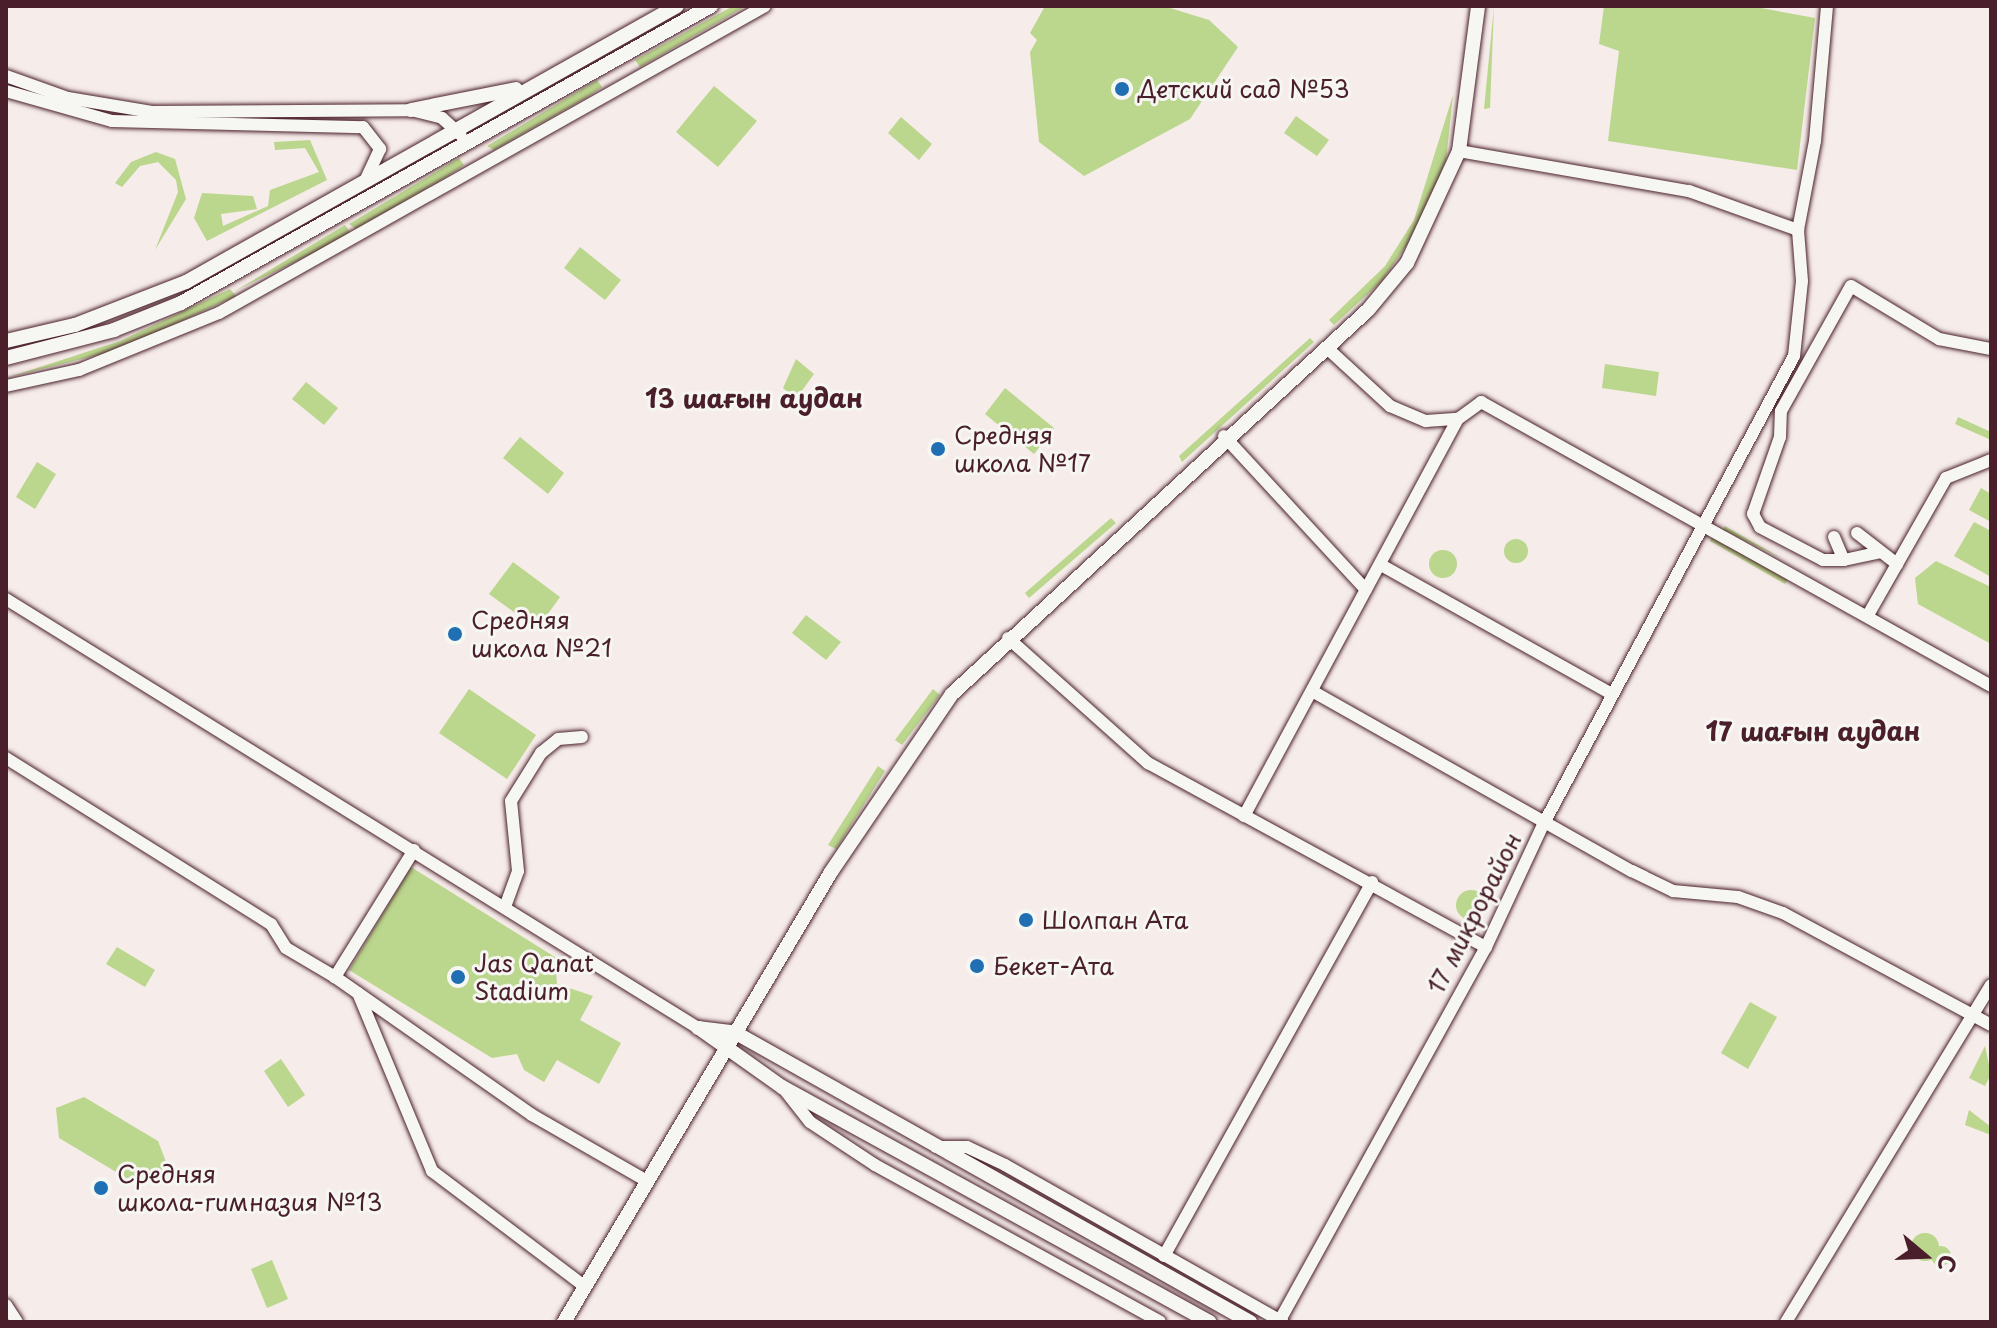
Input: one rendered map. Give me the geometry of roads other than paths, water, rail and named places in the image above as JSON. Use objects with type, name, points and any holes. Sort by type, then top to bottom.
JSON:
[{"type":"main road","points":[[6,341],[139,303],[358,189],[456,127],[540,84],[677,6]]},
{"type":"main road","points":[[6,358],[114,330],[181,303],[468,145],[711,6]]},
{"type":"main road","points":[[564,1322],[888,785],[952,694],[1224,436],[1327,348],[1407,263],[1459,151],[1478,6]]},
{"type":"main road","points":[[411,110],[540,84]]},
{"type":"main road","points":[[698,1028],[736,1033],[1250,1322]]},
{"type":"main road","points":[[698,1028],[725,1052],[782,1087],[1210,1322]]},
{"type":"street","points":[[6,386],[79,370],[219,313],[765,6]]},
{"type":"street","name":"17 микрорайон","points":[[1281,1321],[1486,947],[1543,825],[1794,356],[1802,281],[1798,230],[1815,141],[1827,6]]},
{"type":"street","points":[[6,76],[68,98],[152,112],[411,110],[456,127],[468,145]]},
{"type":"street","points":[[8,94],[112,121],[363,127],[380,149],[358,189]]},
{"type":"street","points":[[1459,151],[1689,191],[1798,230]]},
{"type":"street","points":[[1878,553],[1844,560],[1823,560],[1800,545],[1760,527],[1753,514],[1780,437],[1781,411],[1851,286],[1939,339],[1991,349]]},
{"type":"street","points":[[1327,348],[1390,406],[1426,421],[1458,419]]},
{"type":"street","points":[[1244,816],[1458,419],[1481,402],[1787,569],[1991,686]]},
{"type":"street","points":[[1224,436],[1366,590]]},
{"type":"street","points":[[1868,615],[1946,478],[1991,460]]},
{"type":"street","points":[[1857,533],[1878,553],[1897,564]]},
{"type":"street","points":[[1834,537],[1844,560]]},
{"type":"street","points":[[1787,569],[1800,545]]},
{"type":"street","points":[[1381,565],[1612,694]]},
{"type":"street","points":[[6,599],[698,1028]]},
{"type":"street","points":[[1008,638],[1148,763],[1372,882],[1486,947]]},
{"type":"street","points":[[1312,691],[1543,825],[1673,891],[1738,897],[1783,913],[1991,1025]]},
{"type":"street","points":[[505,907],[518,871],[511,801],[541,753],[558,739],[582,737]]},
{"type":"street","points":[[6,758],[271,924],[286,948],[335,977],[532,1115],[647,1181]]},
{"type":"street","points":[[335,977],[414,850]]},
{"type":"street","points":[[1164,1256],[1372,882]]},
{"type":"street","points":[[1786,1322],[1991,985]]},
{"type":"street","points":[[358,993],[432,1171],[584,1286]]},
{"type":"street","points":[[782,1087],[810,1122],[875,1165],[1160,1322]]},
{"type":"street","points":[[936,1147],[967,1147],[1005,1165],[1281,1321]]},
{"type":"street","points":[[6,1305],[17,1322]]},
{"type":"place","name":"Детский сад №53","points":[[1122,89]]},
{"type":"place","name":"Средняя школа №17","points":[[938,449]]},
{"type":"place","name":"Средняя школа №21","points":[[455,634]]},
{"type":"place","name":"Шолпан Ата","points":[[1026,920]]},
{"type":"place","name":"Бекет-Ата","points":[[977,966]]},
{"type":"place","name":"Jas Qanat Stadium","points":[[458,977]]},
{"type":"place","name":"Средняя школа-гимназия №13","points":[[101,1188]]},
{"type":"district","name":"13 шағын аудан","points":[[754,398]]},
{"type":"district","name":"17 шағын аудан","points":[[1813,731]]}]
